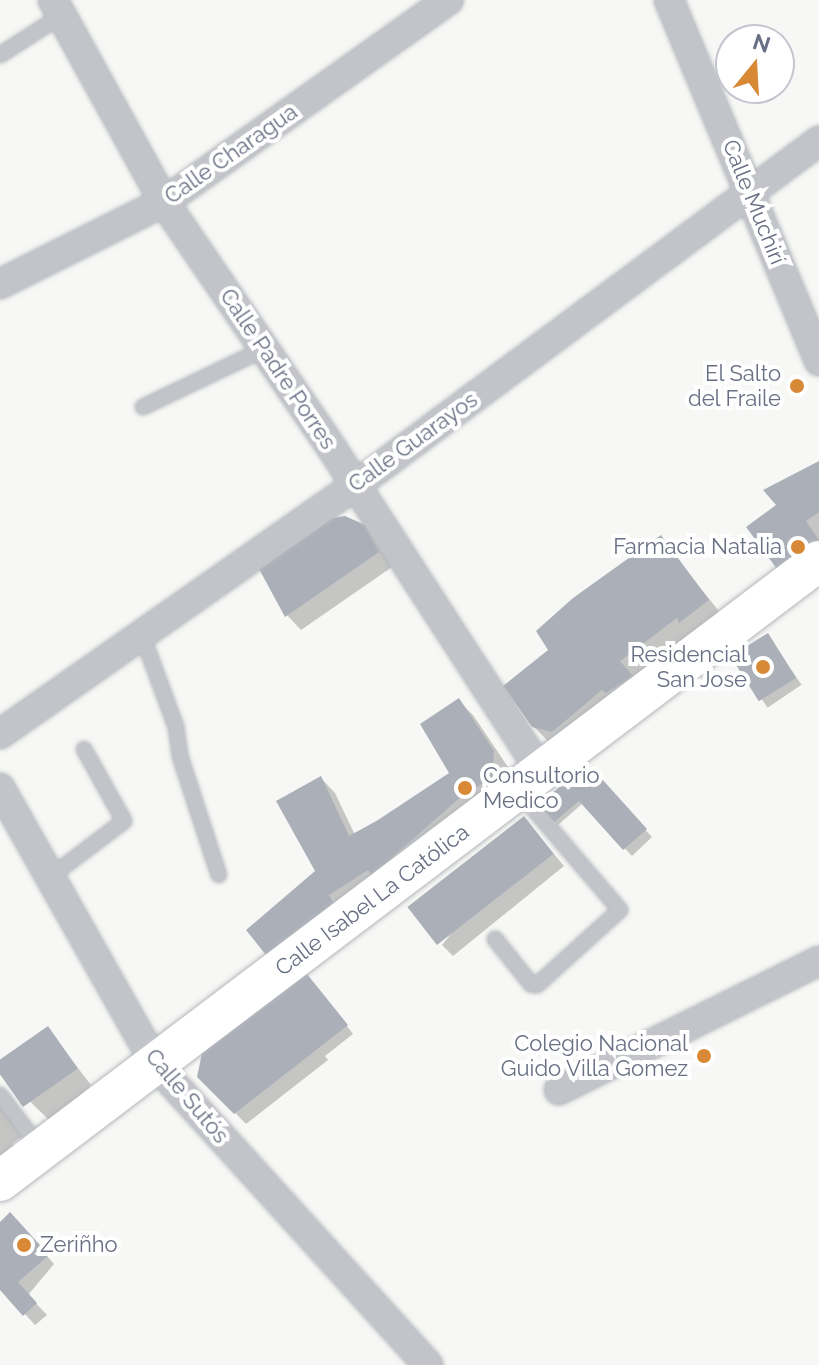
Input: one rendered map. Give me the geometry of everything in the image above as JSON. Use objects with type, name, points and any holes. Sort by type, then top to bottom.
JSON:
[{"type":"street","name":"Calle Charagua","points":[[0,284],[164,202],[448,0]]},
{"type":"street","name":"Calle Muchirí","points":[[669,0],[819,361]]},
{"type":"street","name":"Calle Padre Porres","points":[[58,8],[164,202],[356,485],[529,780]]},
{"type":"street","name":"Calle Guarayos","points":[[0,734],[141,632],[356,485],[819,141]]},
{"type":"street","name":"Calle Isabel La Católica","points":[[0,1181],[819,561]]},
{"type":"street","name":"Calle Sutós","points":[[0,788],[156,1065],[428,1365]]},
{"type":"street","points":[[559,1090],[819,961]]},
{"type":"lane","points":[[0,55],[58,8]]},
{"type":"lane","points":[[143,407],[264,349]]},
{"type":"lane","points":[[141,632],[176,727],[180,756],[219,875]]},
{"type":"lane","points":[[50,877],[124,821],[84,749]]},
{"type":"lane","points":[[495,939],[531,984],[537,985],[620,910],[529,780]]},
{"type":"lane","points":[[0,1095],[40,1148]]},
{"type":"building","points":[[819,461],[819,512],[806,521],[819,540],[777,569],[746,527],[776,505],[763,490]]},
{"type":"building","points":[[345,516],[365,525],[379,552],[285,617],[258,567],[333,518]]},
{"type":"building","points":[[661,535],[709,600],[679,623],[677,618],[620,661],[633,676],[606,693],[602,690],[552,732],[532,727],[503,686],[548,650],[536,631],[573,598]]},
{"type":"building","name":"Residencial San Jose","points":[[768,633],[796,678],[759,701],[731,656]]},
{"type":"building","points":[[459,698],[494,751],[492,778],[463,795],[372,875],[368,870],[329,895],[334,904],[266,955],[246,930],[315,871],[276,801],[321,776],[349,836],[378,820],[449,773],[420,724]]},
{"type":"building","points":[[592,768],[647,829],[623,850],[579,801],[553,823],[538,805],[563,784],[568,790]]},
{"type":"building","points":[[524,816],[554,854],[437,945],[407,907]]},
{"type":"building","points":[[307,974],[348,1025],[234,1114],[197,1077],[202,1053]]},
{"type":"building","points":[[48,1026],[78,1069],[23,1107],[0,1074],[0,1060]]},
{"type":"building","points":[[10,1212],[49,1255],[18,1282],[37,1303],[23,1316],[0,1290],[0,1222]]},
{"type":"place","name":"El Salto del Fraile","points":[[797,386]]},
{"type":"place","name":"Farmacia Natalia","points":[[798,547]]},
{"type":"place","name":"Residencial San Jose","points":[[763,667]]},
{"type":"place","name":"Consultorio Medico","points":[[465,788]]},
{"type":"place","name":"Colegio Nacional Guido Villa Gomez","points":[[704,1056]]},
{"type":"place","name":"Zeriñho","points":[[24,1245]]}]
